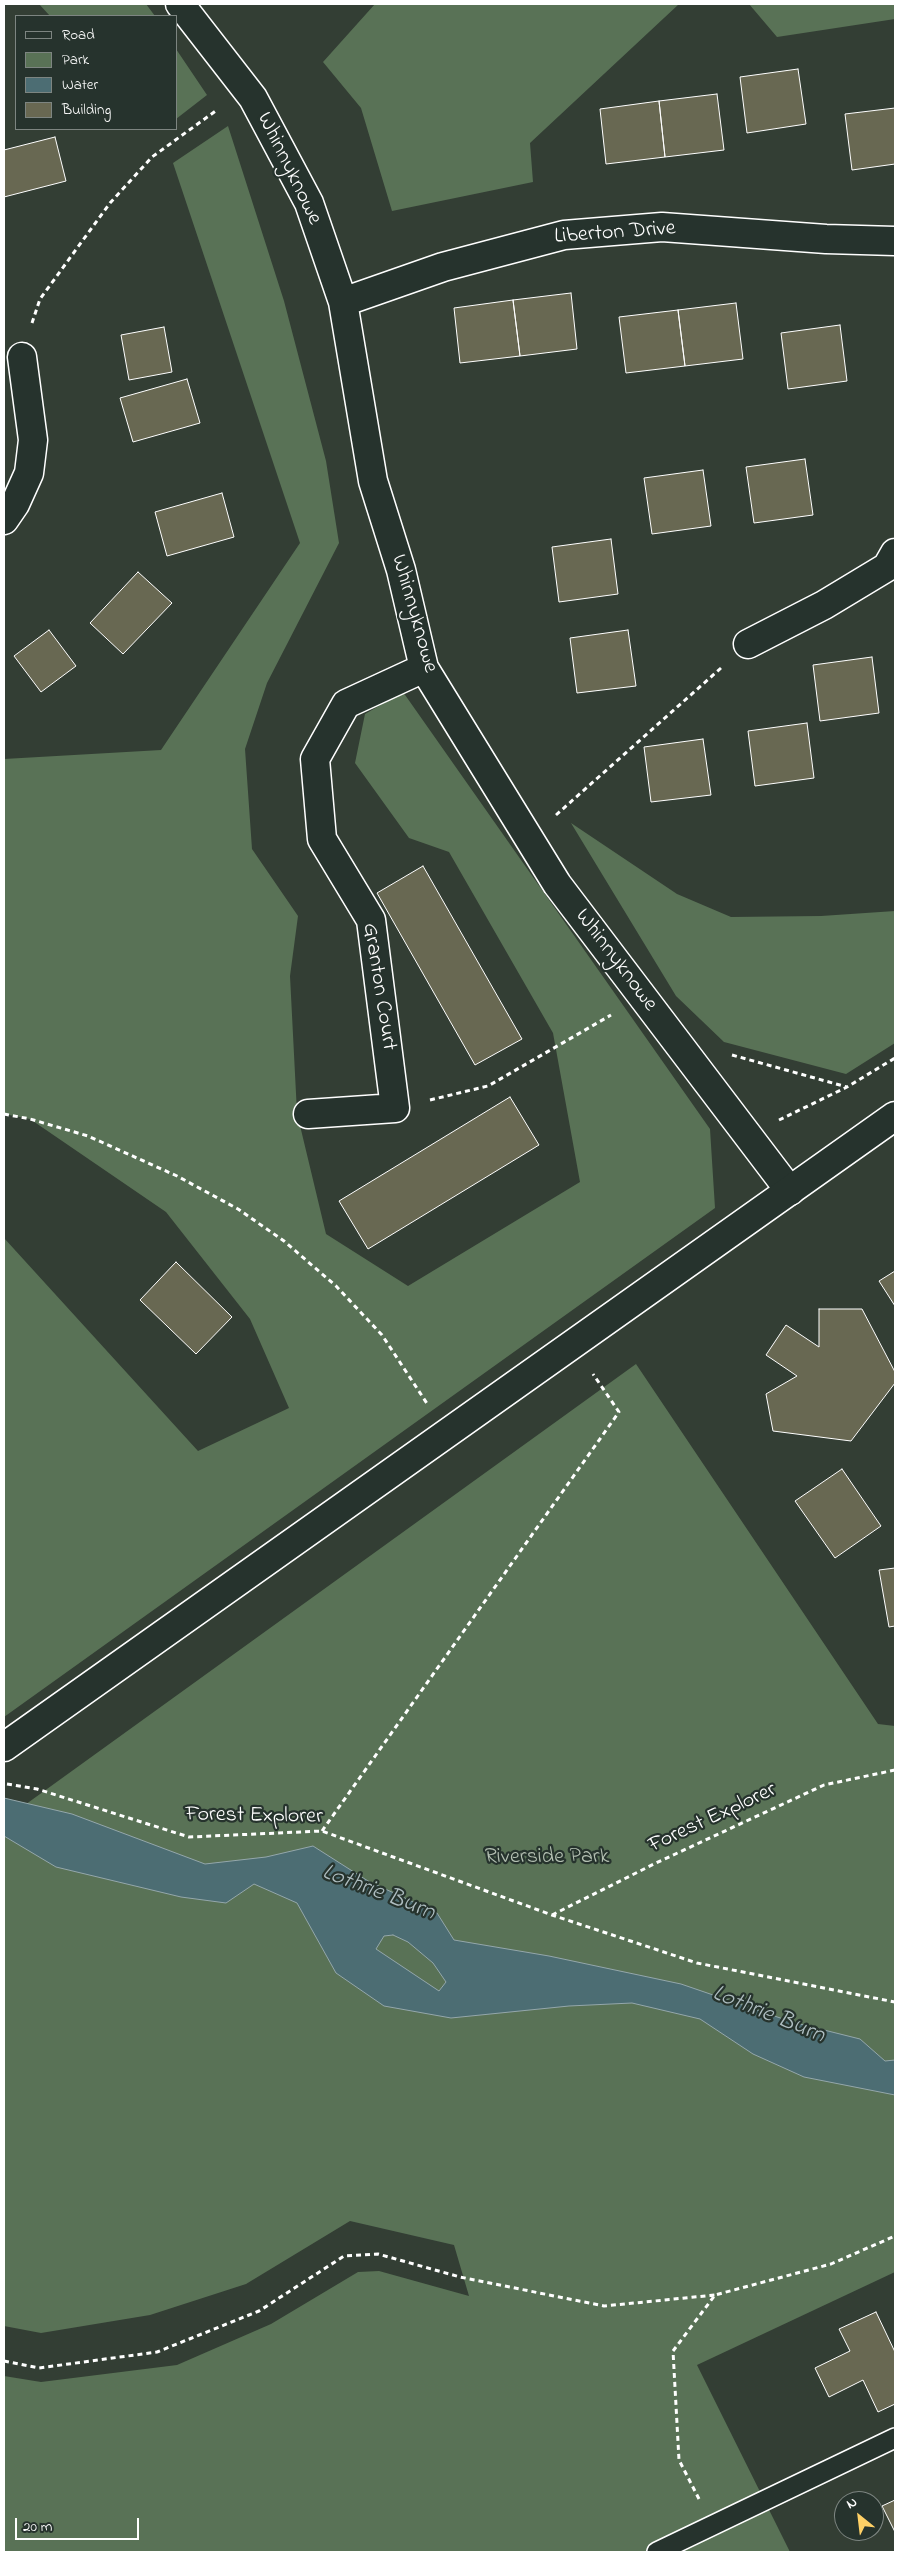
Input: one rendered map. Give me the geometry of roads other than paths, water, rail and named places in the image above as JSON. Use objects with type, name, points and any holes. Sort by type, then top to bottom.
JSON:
[{"type":"street","name":"Whinnyknowe","points":[[180,4],[246,88],[310,203],[343,302],[373,481],[401,570],[424,668],[557,884],[790,1190]]},
{"type":"street","name":"Liberton Drive","points":[[343,302],[443,267],[564,234],[662,227],[826,239],[895,241]]},
{"type":"street","points":[[4,520],[15,504],[29,473],[32,448],[30,404],[22,357]]},
{"type":"street","points":[[748,644],[824,605],[887,567],[895,553]]},
{"type":"street","name":"Granton Court","points":[[308,1114],[396,1108],[371,920],[322,839],[314,758],[346,704],[424,668]]},
{"type":"street","points":[[4,1747],[895,1116]]},
{"type":"lane","points":[[657,2552],[895,2438]]},
{"type":"water","name":"Lothrie Burn","points":[[4,1798],[72,1814],[205,1864],[266,1857],[313,1846],[368,1881],[437,1913],[454,1940],[549,1956],[681,1984],[792,2022],[860,2039],[885,2061],[895,2060],[895,2095],[804,2077],[753,2054],[700,2019],[632,2003],[569,2006],[451,2018],[384,2006],[336,1973],[297,1903],[254,1884],[226,1903],[181,1897],[56,1867],[4,1836]],"holes":[[[393,1935],[408,1942],[433,1963],[446,1982],[439,1991],[376,1949],[384,1936]]]},
{"type":"park label","name":"Riverside Park","points":[[547,1858]]}]
